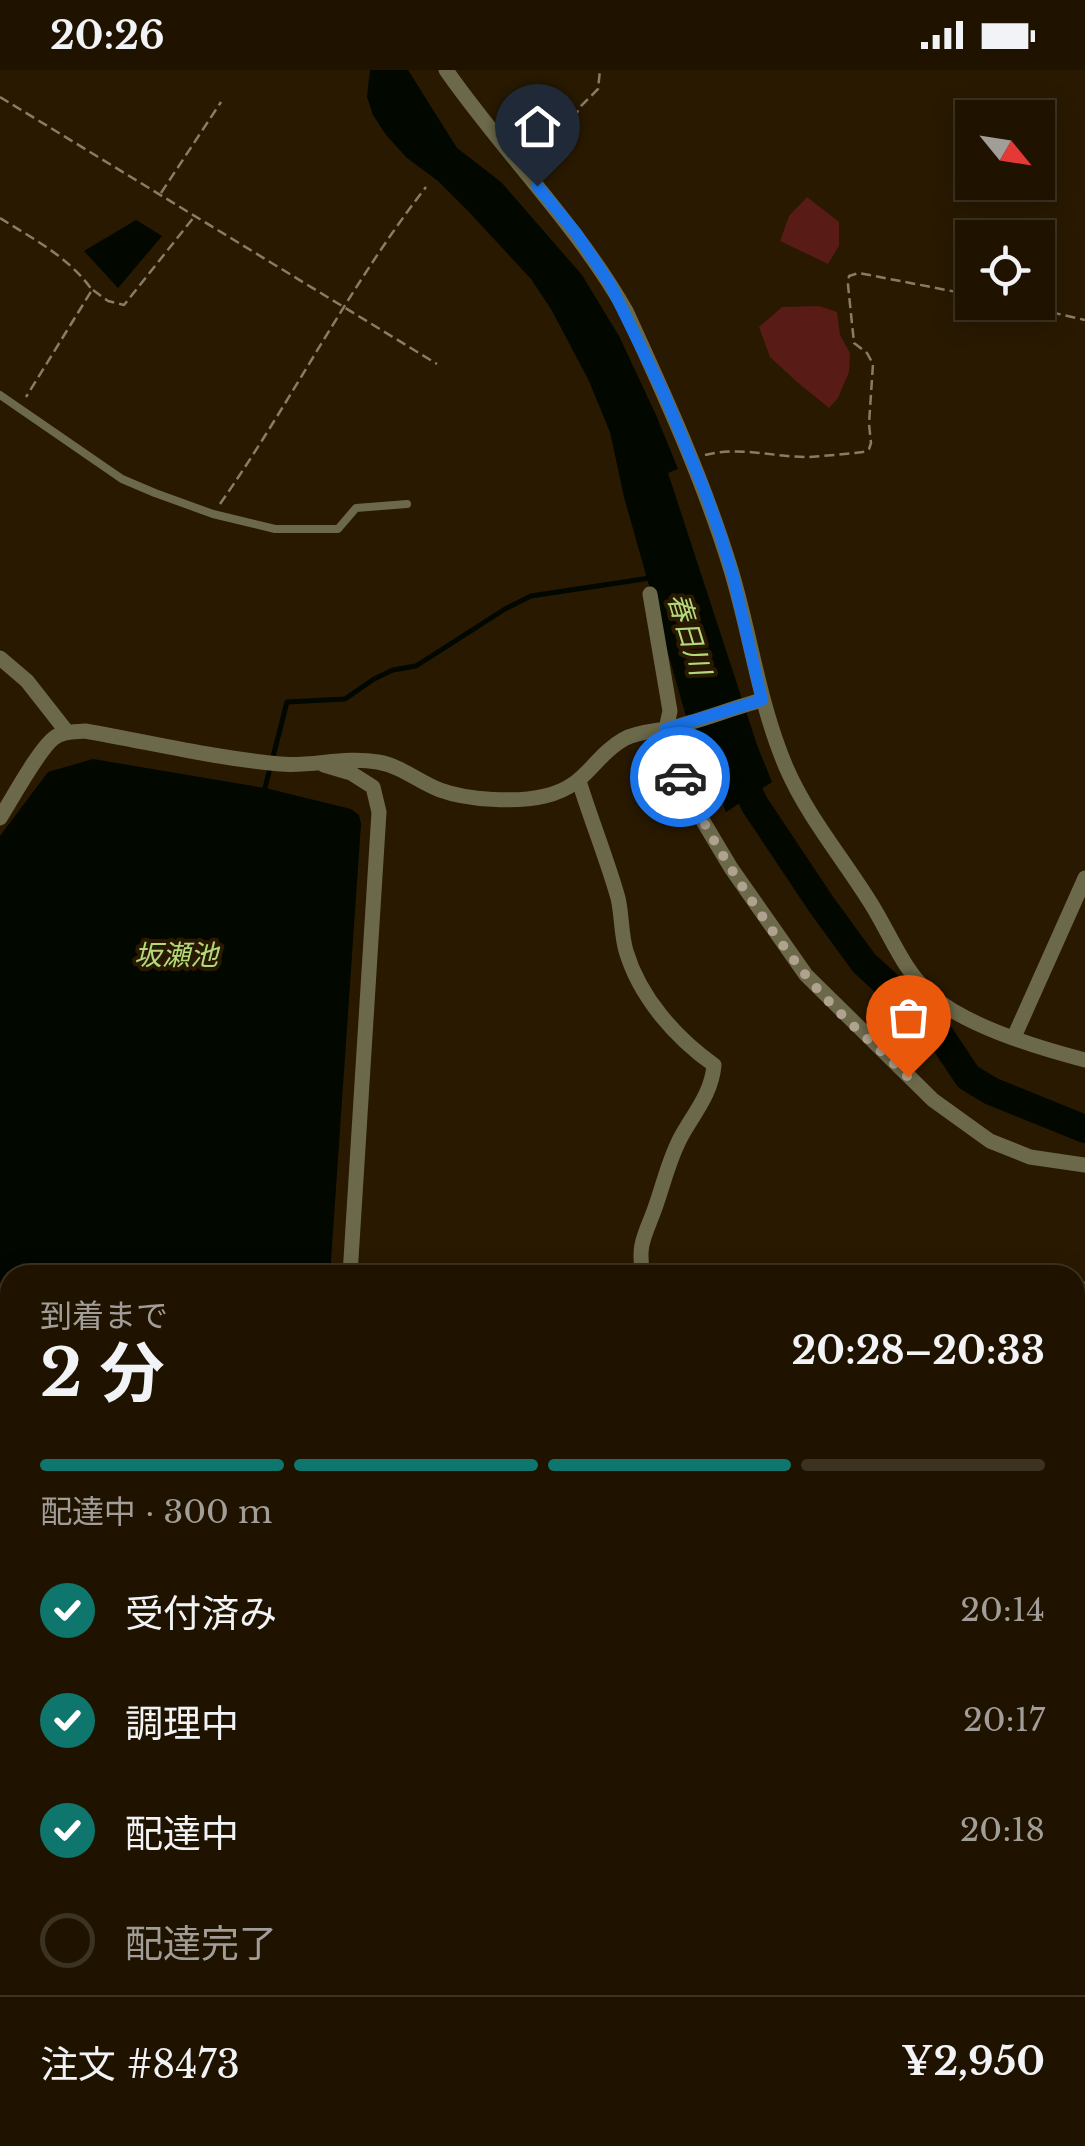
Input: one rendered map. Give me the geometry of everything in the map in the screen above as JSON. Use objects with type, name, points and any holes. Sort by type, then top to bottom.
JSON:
[{"type":"street","points":[[446,70],[576,233],[610,284],[637,336],[710,506],[733,576],[760,700],[772,731],[800,794],[918,983],[958,1014],[1048,1050],[1085,1060]]},
{"type":"street","points":[[650,594],[670,711],[666,750],[731,868],[806,975],[933,1100],[990,1141],[1030,1156],[1085,1166]]},
{"type":"street","points":[[0,658],[27,681],[66,732]]},
{"type":"street","points":[[0,818],[45,748],[55,736],[66,732],[84,731],[286,765],[352,758],[383,763],[439,790],[469,797],[519,800],[545,797],[570,788],[609,749],[628,737],[760,700]]},
{"type":"street","points":[[316,762],[351,773],[372,788],[379,812],[351,1265]]},
{"type":"street","points":[[578,781],[618,900],[626,951],[640,986],[692,1049],[714,1065],[708,1092],[666,1169],[645,1229],[641,1265]]},
{"type":"street","points":[[1014,1037],[1085,878]]},
{"type":"lane","points":[[0,395],[122,479],[213,514],[275,529],[338,528],[356,508],[407,504]]},
{"type":"path","points":[[537,186],[580,106],[598,89],[600,70]]},
{"type":"path","points":[[0,97],[437,364]]},
{"type":"path","points":[[160,195],[221,102]]},
{"type":"path","points":[[213,514],[256,452],[396,226],[426,187]]},
{"type":"path","points":[[0,218],[68,263],[92,290],[108,301],[124,304],[195,216]]},
{"type":"path","points":[[691,458],[718,451],[806,457],[863,452],[871,443],[873,364],[854,343],[849,276],[859,273],[955,292]]},
{"type":"path","points":[[20,408],[92,290]]},
{"type":"path","points":[[1055,313],[1085,320]]},
{"type":"shaded area","points":[[807,197],[839,222],[839,246],[828,264],[780,241],[789,216]]},
{"type":"shaded area","points":[[819,306],[837,312],[840,335],[850,353],[849,372],[838,398],[829,408],[770,357],[759,327],[782,307]]},
{"type":"water","points":[[370,70],[408,70],[457,148],[501,182],[582,275],[619,336],[678,469],[668,473],[772,782],[726,812],[685,713],[624,497],[610,432],[588,379],[531,279],[438,181],[407,158],[386,135],[367,97]]},
{"type":"water","points":[[136,220],[162,236],[118,288],[84,251]]},
{"type":"water","name":"坂瀬池","points":[[93,759],[265,788],[351,809],[359,815],[331,1265],[0,1265],[0,836],[48,772]]},
{"type":"waterway","points":[[265,788],[287,702],[345,699],[393,670],[416,666],[531,596],[650,578]]},
{"type":"waterway","name":"春日川","points":[[734,762],[755,805],[864,963],[936,1029],[968,1077],[991,1091],[1085,1129]]},
{"type":"way so far","points":[[680,777],[731,868],[806,975],[908,1077]]},
{"type":"route","points":[[537,186],[576,233],[626,311],[705,492],[733,576],[762,700],[666,729],[666,750],[680,777]]}]
